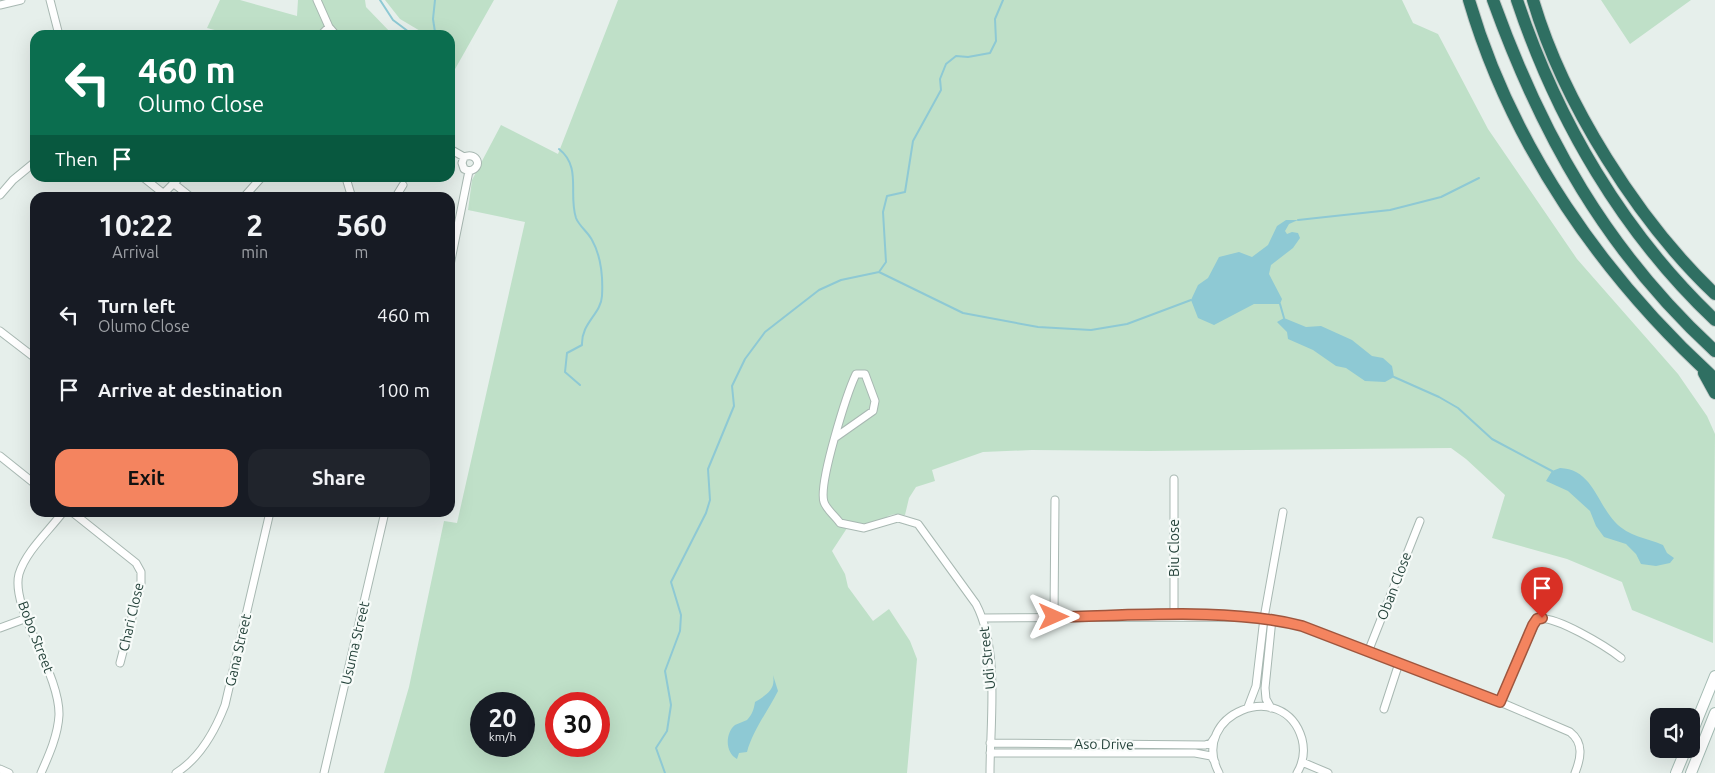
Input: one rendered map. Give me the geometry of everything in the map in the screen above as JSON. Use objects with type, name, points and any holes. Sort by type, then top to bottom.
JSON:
[{"type":"highway","points":[[1469,0],[1495,72],[1512,108],[1566,207],[1625,287],[1670,337],[1715,379]]},
{"type":"highway","points":[[1493,0],[1523,79],[1543,121],[1592,205],[1620,247],[1650,285],[1687,325],[1715,351]]},
{"type":"highway","points":[[1517,0],[1542,68],[1564,115],[1606,186],[1627,219],[1673,277],[1715,320]]},
{"type":"highway","points":[[1533,0],[1561,72],[1608,157],[1648,218],[1715,294]]},
{"type":"highway","points":[[1701,278],[1715,284]]},
{"type":"highway","points":[[1699,365],[1715,392]]},
{"type":"main road","points":[[1700,719],[1711,700],[1715,676]]},
{"type":"main road","points":[[1691,773],[1715,713]]},
{"type":"main road","points":[[1676,773],[1682,758]]},
{"type":"street","points":[[0,5],[21,0]]},
{"type":"street","points":[[50,0],[57,30]]},
{"type":"street","points":[[317,0],[332,30]]},
{"type":"street","points":[[326,30],[329,27]]},
{"type":"street","points":[[455,152],[464,157],[469,155],[475,156],[478,161],[478,166],[469,171],[455,240]]},
{"type":"street","points":[[464,157],[462,163],[464,168],[469,171]]},
{"type":"street","points":[[0,196],[13,180],[30,166]]},
{"type":"street","points":[[149,182],[162,192]]},
{"type":"street","points":[[248,192],[257,182]]},
{"type":"street","points":[[168,192],[173,183],[184,192]]},
{"type":"street","points":[[399,192],[403,185]]},
{"type":"street","points":[[0,331],[30,354]]},
{"type":"street","points":[[856,374],[865,374],[875,401],[873,411],[836,437],[855,376],[856,374]]},
{"type":"street","name":"Udi Street","points":[[836,437],[825,483],[824,502],[840,523],[864,528],[898,518],[918,524],[965,587],[983,618],[990,663],[990,773]]},
{"type":"street","points":[[0,456],[30,480]]},
{"type":"street","name":"Biu Close","points":[[1174,480],[1174,616]]},
{"type":"street","points":[[1054,617],[1055,500]]},
{"type":"street","points":[[1248,708],[1256,686],[1264,618],[1283,512]]},
{"type":"street","name":"Bobo Street","points":[[41,773],[56,731],[58,704],[54,684],[17,585],[22,567],[59,517]]},
{"type":"street","name":"Chari Close","points":[[78,517],[131,558],[140,572],[141,583],[120,663]]},
{"type":"street","name":"Gana Street","points":[[176,773],[184,768],[215,729],[225,705],[269,517]]},
{"type":"street","name":"Usuma Street","points":[[324,773],[384,517]]},
{"type":"street","name":"Oban Close","points":[[1368,652],[1420,521]]},
{"type":"street","points":[[983,618],[1174,616],[1264,618],[1302,626],[1560,727],[1576,737],[1579,743],[1580,758],[1575,773]]},
{"type":"street","points":[[0,628],[28,618]]},
{"type":"street","points":[[1271,708],[1266,699],[1265,688],[1272,619]]},
{"type":"street","points":[[1500,702],[1537,619],[1548,619],[1605,645],[1621,658]]},
{"type":"street","points":[[1384,709],[1400,663]]},
{"type":"street","points":[[1219,773],[1215,762],[1216,737],[1219,729],[1231,715],[1248,708],[1271,708],[1283,714],[1296,726],[1303,743],[1302,762],[1297,773]]},
{"type":"street","name":"Aso Drive","points":[[990,743],[1205,745],[1211,743],[1216,737]]},
{"type":"street","name":"Aso Drive","points":[[990,753],[1195,754],[1211,756],[1215,762]]},
{"type":"street","points":[[1302,762],[1328,773]]},
{"type":"street","points":[[0,769],[9,773]]},
{"type":"green space","points":[[220,0],[240,0],[297,16],[298,0],[365,0],[366,7],[388,30],[215,30],[207,28]]},
{"type":"green space","points":[[385,0],[494,0],[455,69],[455,30],[419,30],[400,19]]},
{"type":"green space","points":[[618,0],[1402,0],[1413,23],[1438,34],[1488,129],[1577,259],[1678,374],[1707,416],[1715,434],[1713,643],[1632,610],[1622,582],[1567,559],[1492,538],[1505,495],[1466,459],[1451,448],[1149,451],[1032,450],[983,452],[932,470],[935,481],[916,487],[909,498],[905,515],[891,515],[869,524],[851,522],[832,551],[845,574],[848,587],[873,621],[889,609],[910,641],[917,659],[907,773],[384,773],[409,687],[444,521],[457,523],[525,222],[468,210],[472,180],[501,125],[558,154]]},
{"type":"green space","points":[[1601,0],[1691,0],[1630,44]]},
{"type":"water","points":[[1286,220],[1298,220],[1289,224],[1285,231],[1287,234],[1292,232],[1298,233],[1300,238],[1293,248],[1271,265],[1269,274],[1282,299],[1280,304],[1254,304],[1214,325],[1198,318],[1191,300],[1198,285],[1208,278],[1219,257],[1239,252],[1252,257],[1268,245],[1277,226]]},
{"type":"water","points":[[1284,318],[1306,327],[1321,326],[1352,340],[1372,356],[1383,358],[1392,366],[1394,377],[1385,382],[1365,381],[1346,368],[1336,366],[1313,350],[1288,339],[1287,332],[1277,322]]},
{"type":"water","points":[[1560,468],[1580,474],[1593,488],[1609,514],[1620,527],[1632,534],[1663,545],[1667,553],[1674,558],[1670,563],[1656,566],[1641,564],[1636,554],[1626,544],[1604,537],[1596,526],[1590,511],[1568,491],[1546,481],[1552,471]]},
{"type":"water","points":[[773,675],[778,691],[757,728],[747,752],[739,753],[737,759],[728,748],[729,733],[735,725],[747,720],[755,702],[769,692],[773,685]]},
{"type":"waterway","points":[[380,0],[393,20],[406,30]]},
{"type":"waterway","points":[[435,0],[433,19],[435,30]]},
{"type":"waterway","points":[[665,773],[656,748],[667,731],[671,705],[665,671],[680,631],[681,615],[671,582],[706,513],[710,500],[708,469],[734,406],[732,386],[745,359],[765,332],[819,290],[841,280],[879,272],[886,262],[883,212],[887,196],[905,192],[913,141],[941,90],[940,79],[946,64],[956,56],[968,57],[990,53],[996,41],[995,19],[1003,0]]},
{"type":"waterway","points":[[559,149],[566,156],[572,172],[576,218],[595,246],[602,275],[601,302],[585,331],[582,345],[567,353],[565,372],[580,385]]},
{"type":"waterway","points":[[1298,220],[1390,210],[1441,197],[1479,178]]},
{"type":"waterway","points":[[879,272],[963,313],[1038,327],[1091,330],[1127,324],[1191,300]]},
{"type":"waterway","points":[[1280,304],[1284,318]]},
{"type":"waterway","points":[[1394,377],[1439,397],[1458,408],[1492,439],[1552,471]]},
{"type":"route","points":[[1054,617],[1244,617],[1286,622],[1302,626],[1500,702],[1533,625],[1537,619],[1542,618]]}]
